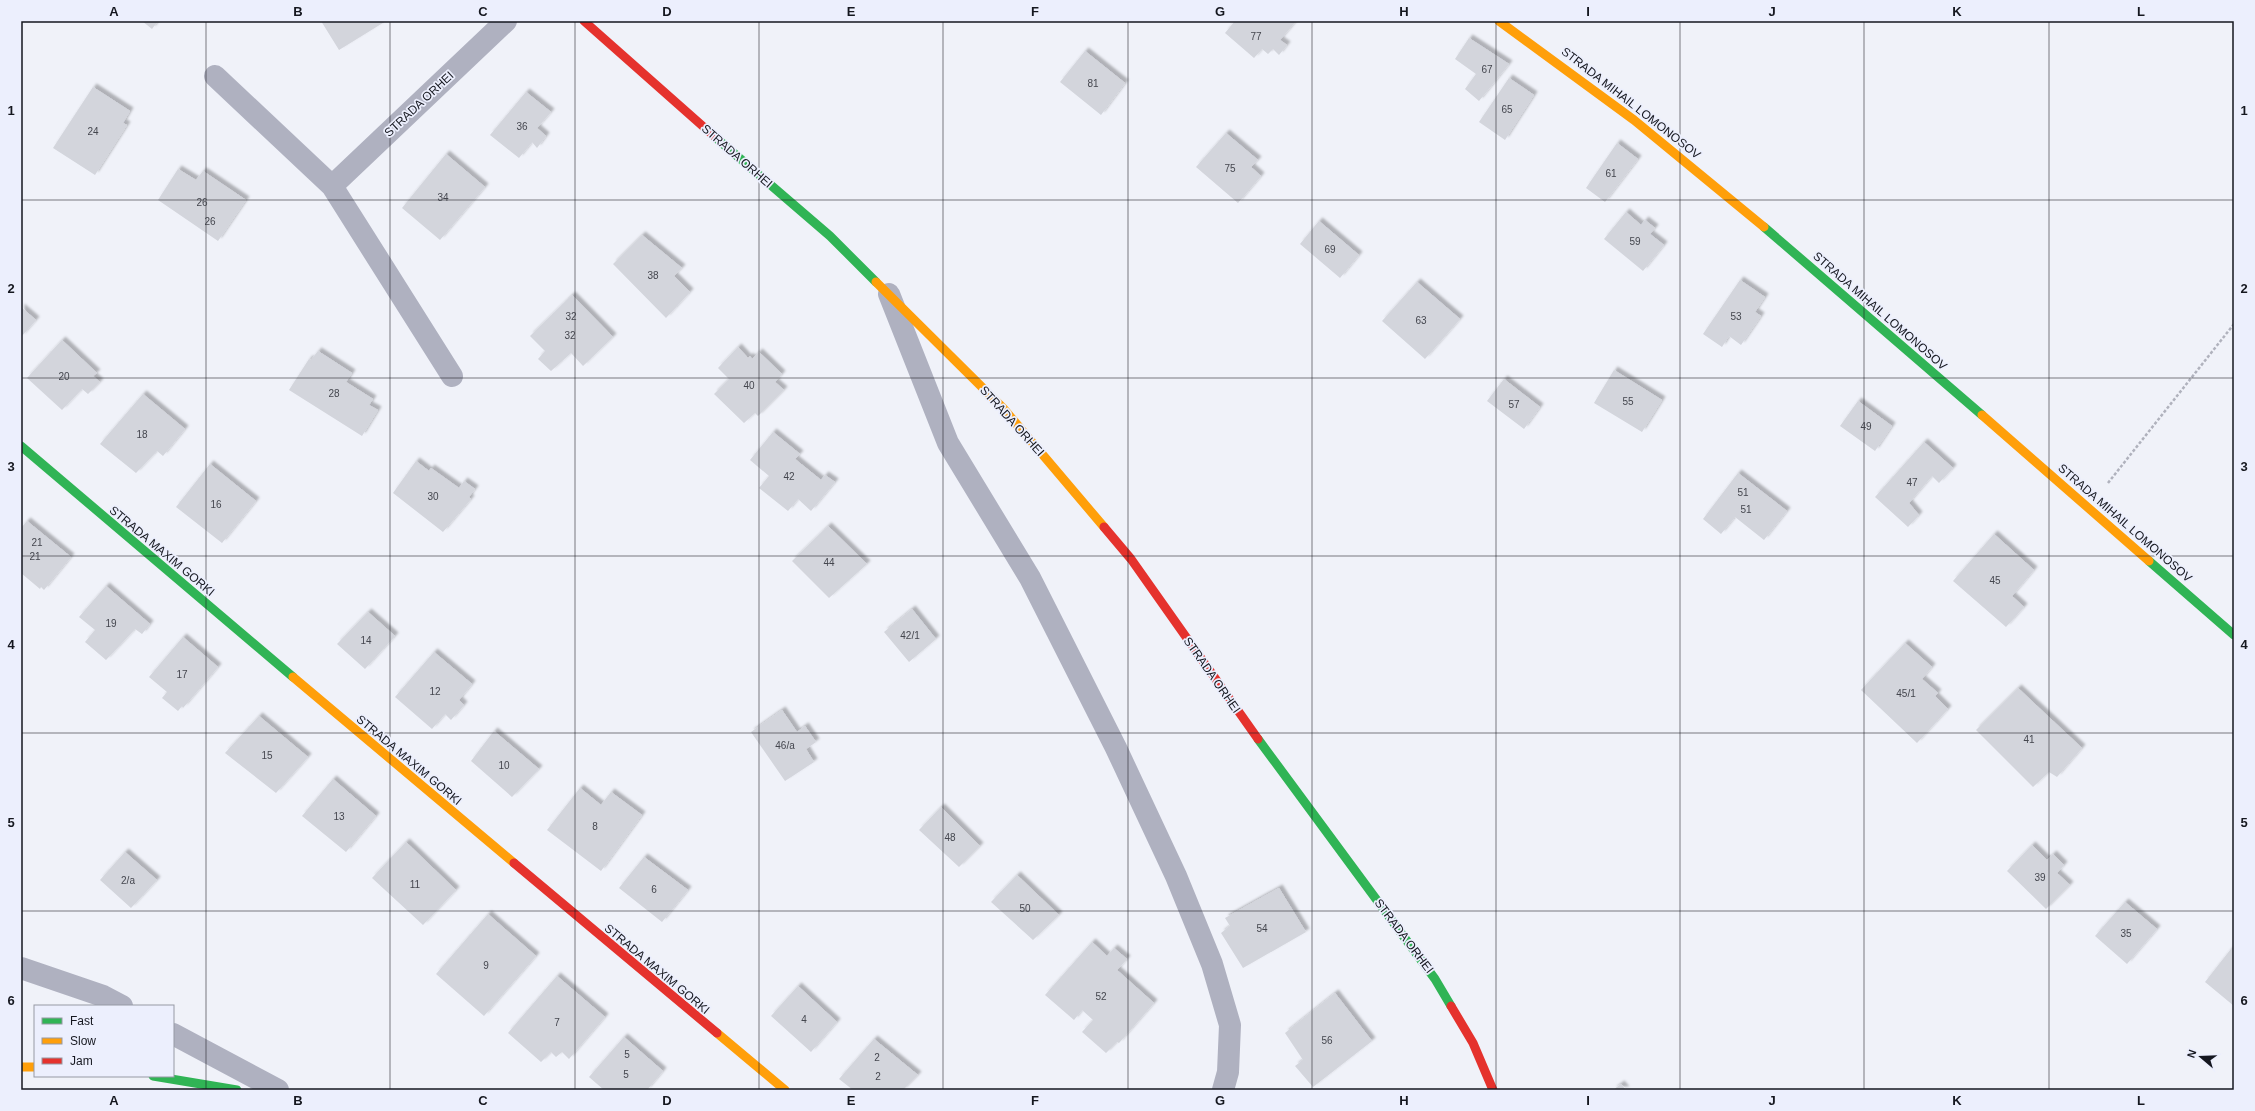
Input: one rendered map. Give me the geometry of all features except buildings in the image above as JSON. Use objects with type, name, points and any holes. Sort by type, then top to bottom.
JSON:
[{"type":"main road","name":"STRADA ORHEI","points":[[584,21],[745,164],[830,236],[1003,408],[1131,559],[1256,737],[1435,979],[1473,1043],[1492,1090]]},
{"type":"main road","name":"STRADA MIHAIL LOMONOSOV","points":[[1499,21],[1555,59],[1684,158],[2234,635]]},
{"type":"main road","name":"STRADA MAXIM GORKI","points":[[21,446],[297,682],[784,1090]]},
{"type":"main road","points":[[21,1067],[34,1068]]},
{"type":"main road","points":[[159,1077],[237,1090]]},
{"type":"street","name":"STRADA ORHEI","points":[[332,186],[506,21]]},
{"type":"street","points":[[215,76],[332,186],[452,376]]},
{"type":"street","name":"STRADA ORHEI","points":[[889,293],[948,443],[1030,578],[1116,748],[1176,876],[1212,964],[1230,1025],[1228,1072],[1223,1090]]},
{"type":"street","points":[[21,968],[102,996],[120,1005]]},
{"type":"street","points":[[174,1035],[278,1090]]},
{"type":"path","points":[[2087,506],[2122,466],[2234,324]]},
{"type":"traffic: fast","points":[[715,137],[830,236],[876,282]]},
{"type":"traffic: fast","points":[[1764,227],[1982,415]]},
{"type":"traffic: fast","points":[[21,446],[293,677]]},
{"type":"traffic: fast","points":[[2149,561],[2234,635]]},
{"type":"traffic: fast","points":[[1258,739],[1435,979],[1451,1006]]},
{"type":"traffic: fast","points":[[159,1077],[237,1090]]},
{"type":"traffic: slow","points":[[1499,21],[1634,120],[1764,227]]},
{"type":"traffic: slow","points":[[876,282],[1003,408],[1104,527]]},
{"type":"traffic: slow","points":[[1982,415],[2149,561]]},
{"type":"traffic: slow","points":[[293,677],[514,863]]},
{"type":"traffic: slow","points":[[717,1033],[785,1090]]},
{"type":"traffic: slow","points":[[21,1067],[34,1067]]},
{"type":"traffic: jam","points":[[584,21],[715,137]]},
{"type":"traffic: jam","points":[[1104,527],[1131,559],[1258,739]]},
{"type":"traffic: jam","points":[[514,863],[717,1033]]},
{"type":"traffic: jam","points":[[1451,1006],[1473,1043],[1493,1090]]}]
